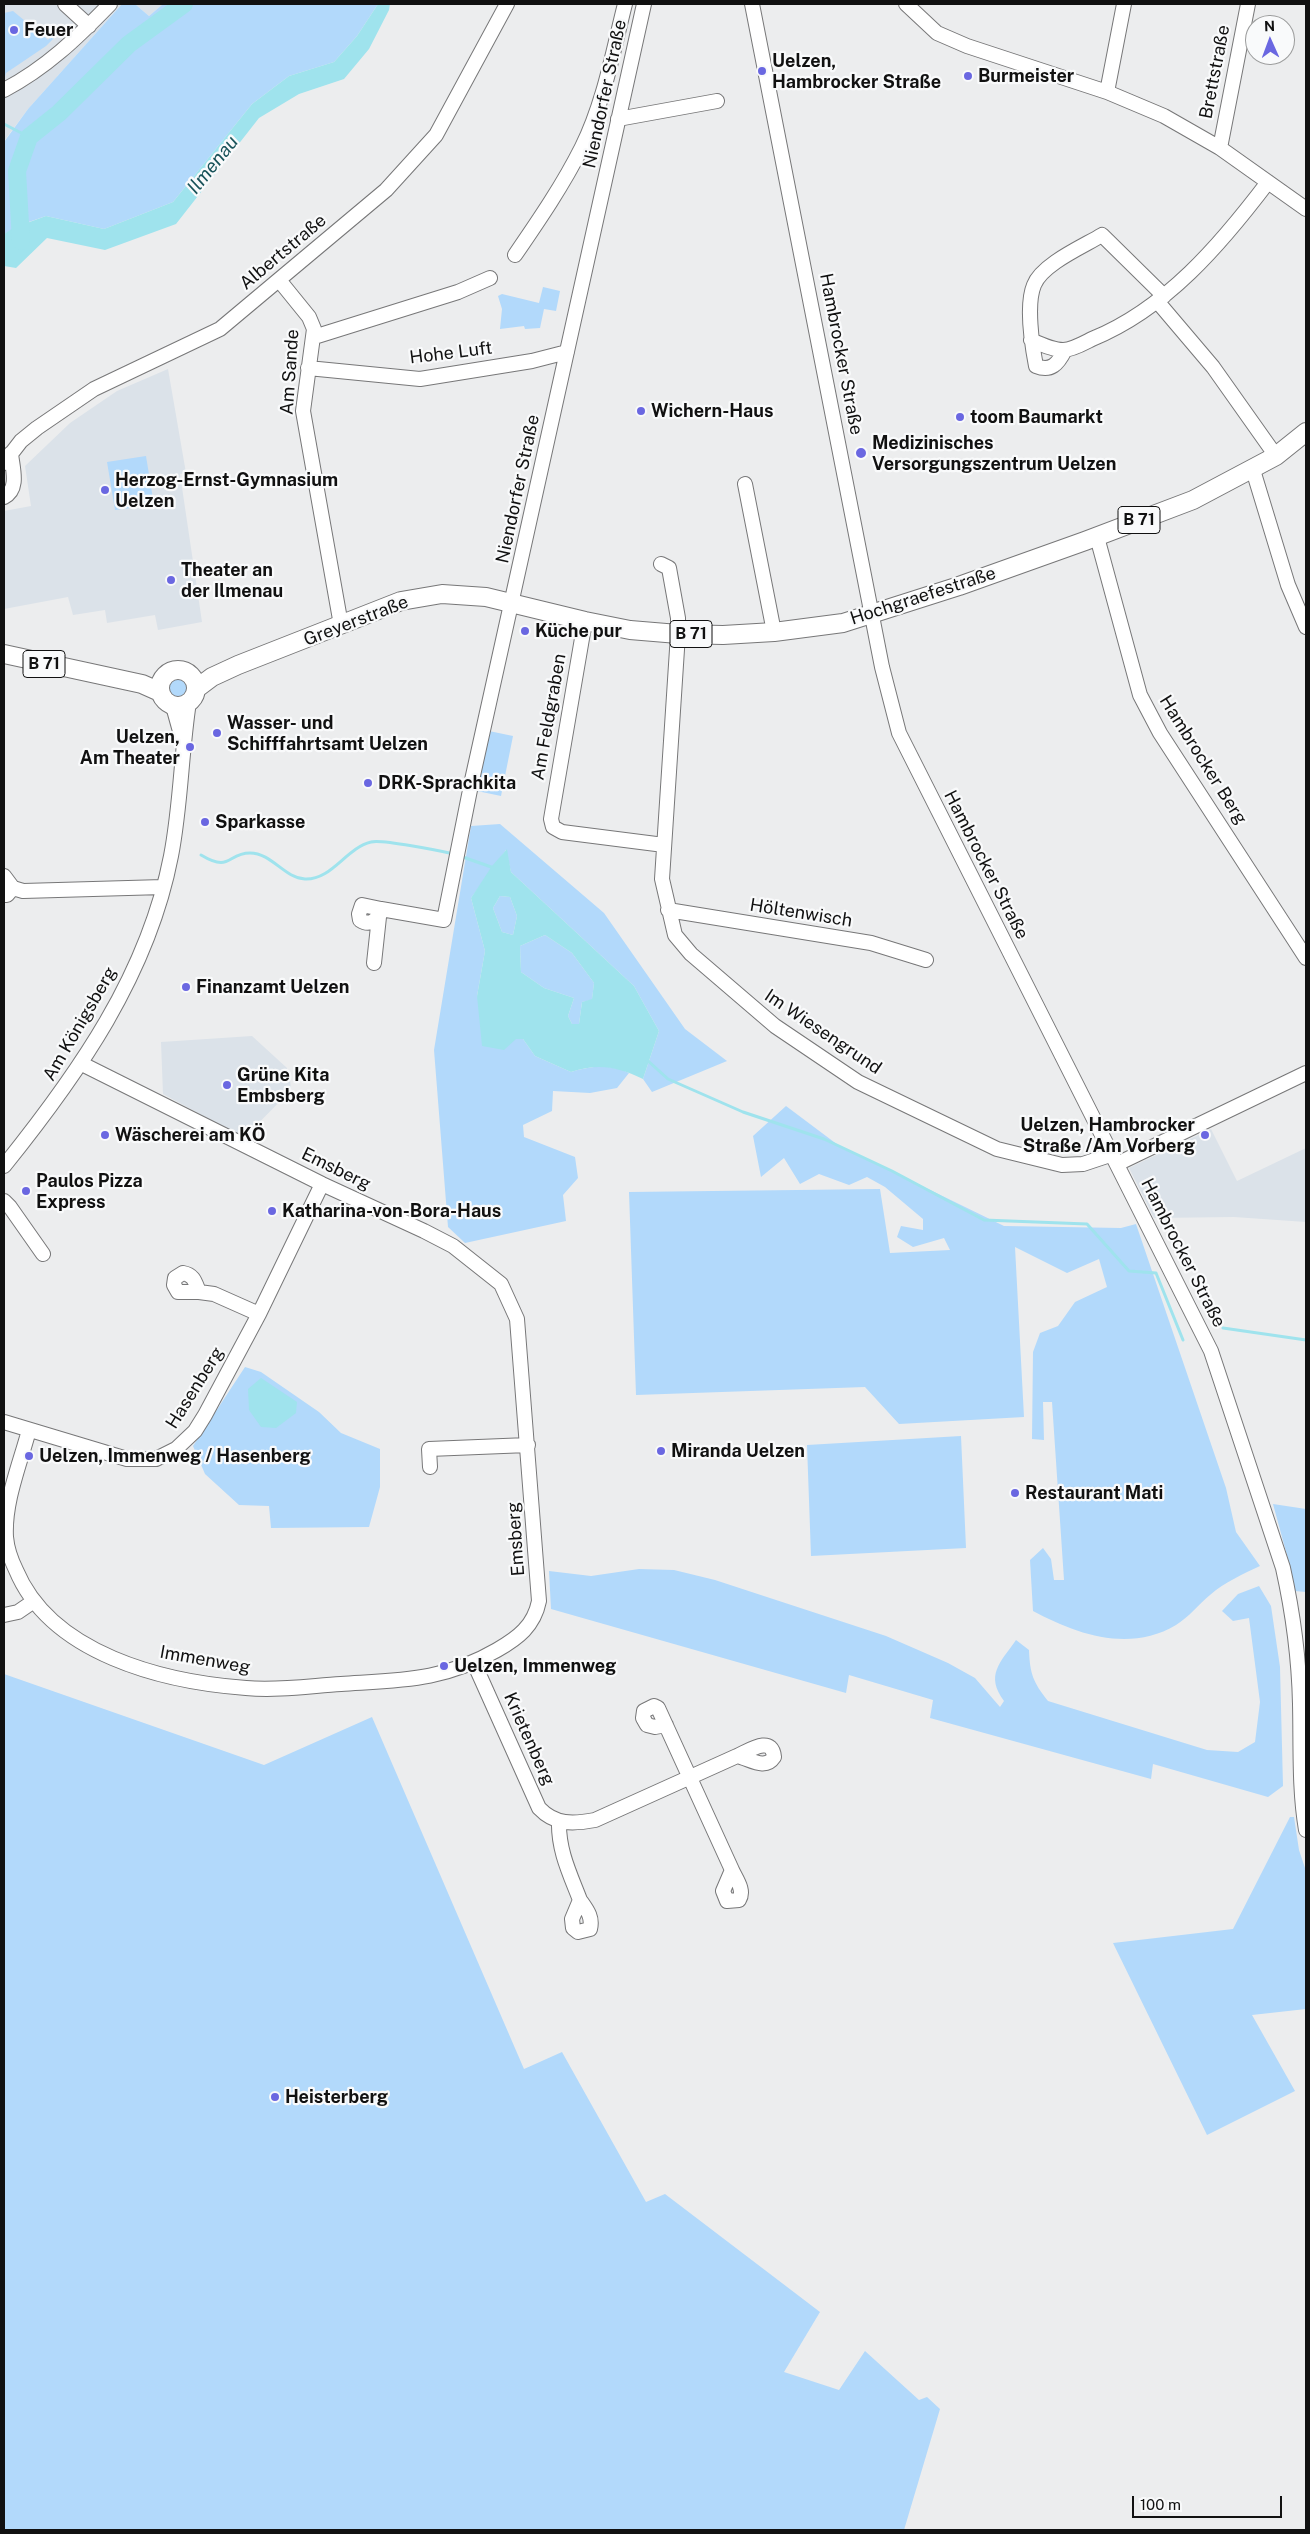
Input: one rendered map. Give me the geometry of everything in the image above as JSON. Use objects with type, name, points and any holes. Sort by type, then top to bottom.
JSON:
[{"type":"main road","name":"Hochgraefestraße","points":[[511,604],[630,630],[678,634],[723,635],[819,627],[872,615],[1097,537],[1193,500],[1253,470],[1276,456],[1306,432]]},
{"type":"main road","name":"Greyerstraße","points":[[187,692],[212,677],[260,656],[400,602],[442,594],[486,597],[511,604]]},
{"type":"main road","name":"B 71","points":[[4,654],[142,684],[160,692]]},
{"type":"main road","points":[[177,669],[187,692],[167,703],[160,692],[161,679],[166,674],[177,669]]},
{"type":"main road","name":"B 71","points":[[85,671],[145,675],[166,674]]},
{"type":"street","points":[[65,4],[89,26]]},
{"type":"street","points":[[4,90],[30,77],[61,53],[110,4]]},
{"type":"street","name":"Albertstraße","points":[[4,497],[10,493],[13,487],[7,458],[37,428],[94,389],[220,328],[386,190],[436,135],[507,4]]},
{"type":"street","points":[[515,255],[555,196],[583,146],[597,109],[625,4]]},
{"type":"street","name":"Niendorfer Straße","points":[[374,963],[380,913],[444,920],[511,604],[644,4]]},
{"type":"street","name":"Hambrocker Straße","points":[[752,4],[882,667],[899,733],[1211,1351],[1283,1568],[1295,1632],[1300,1704],[1301,1778],[1306,1830]]},
{"type":"street","points":[[906,4],[937,33],[952,40],[1107,92],[1164,116],[1220,148],[1306,209]]},
{"type":"street","points":[[1107,92],[1124,4]]},
{"type":"street","name":"Brettstraße","points":[[1220,148],[1248,4]]},
{"type":"street","points":[[618,119],[717,101]]},
{"type":"street","points":[[1031,340],[1065,350],[1107,333],[1160,299],[1205,259],[1226,236],[1268,182]]},
{"type":"street","points":[[1065,350],[1060,360],[1052,368],[1044,369],[1036,366],[1031,340],[1030,301],[1034,284],[1048,267],[1102,235],[1160,299],[1213,367],[1276,456]]},
{"type":"street","points":[[314,337],[458,292],[490,278]]},
{"type":"street","name":"Am Sande","points":[[279,280],[313,322],[314,337],[303,411],[341,625]]},
{"type":"street","name":"Hohe Luft","points":[[308,368],[420,379],[532,360],[567,352]]},
{"type":"street","points":[[1253,470],[1288,585],[1306,626]]},
{"type":"street","points":[[745,484],[774,632]]},
{"type":"street","name":"Hambrocker Berg","points":[[1097,537],[1140,695],[1160,733],[1306,958]]},
{"type":"street","name":"Im Wiesengrund","points":[[661,564],[669,568],[678,618],[662,880],[668,910],[675,935],[691,954],[774,1026],[858,1082],[997,1149],[1062,1165],[1115,1159],[1306,1073]]},
{"type":"street","name":"Am Feldgraben","points":[[585,621],[551,819],[553,827],[562,832],[664,846]]},
{"type":"street","name":"Am Königsberg","points":[[4,1165],[82,1064],[136,965],[163,887],[180,801],[187,692]]},
{"type":"street","points":[[4,876],[8,892],[163,887]]},
{"type":"street","name":"Höltenwisch","points":[[668,910],[871,943],[926,960]]},
{"type":"street","name":"Emsberg","points":[[82,1064],[322,1184],[442,1240],[501,1284],[517,1319],[539,1601]]},
{"type":"street","name":"Hasenberg","points":[[29,1430],[127,1459],[144,1461],[167,1455],[185,1443],[205,1415],[259,1314],[322,1184]]},
{"type":"street","points":[[4,1201],[43,1254]]},
{"type":"street","points":[[199,1292],[214,1294],[259,1314]]},
{"type":"street","points":[[4,1422],[29,1430]]},
{"type":"street","name":"Immenweg","points":[[29,1430],[6,1506],[6,1538],[11,1559],[20,1581],[34,1601],[53,1621],[74,1638],[111,1656],[174,1677],[208,1684],[257,1688],[412,1680],[447,1673],[474,1663],[511,1642],[530,1625],[536,1614],[539,1601]]},
{"type":"street","points":[[430,1467],[428,1449],[528,1445]]},
{"type":"street","points":[[4,1615],[18,1612],[34,1601]]},
{"type":"street","name":"Krietenberg","points":[[474,1663],[539,1808],[548,1817],[559,1821]]},
{"type":"street","points":[[666,1725],[732,1870]]},
{"type":"street","points":[[580,1900],[558,1840],[559,1821],[573,1824],[595,1820],[737,1756]]},
{"type":"shaded area","points":[[4,4],[122,4],[28,109],[4,141]]},
{"type":"shaded area","points":[[122,4],[135,4],[149,16],[163,4],[378,4],[357,36],[334,62],[289,76],[252,104],[173,202],[104,229],[46,216],[20,225],[4,234],[4,142],[28,109]]},
{"type":"shaded area","points":[[135,4],[163,4],[149,16]]},
{"type":"shaded area","points":[[13,11],[48,40],[54,33],[56,36],[46,46],[6,73],[4,81],[4,13]]},
{"type":"shaded area","points":[[543,287],[560,291],[556,311],[544,309],[540,328],[525,329],[524,326],[500,329],[502,309],[498,296],[502,294],[539,303]]},
{"type":"shaded area","name":"Herzog-Ernst-Gymnasium Uelzen","points":[[168,369],[186,473],[180,474],[202,622],[158,630],[155,615],[107,623],[105,610],[73,615],[68,597],[4,609],[4,511],[31,506],[25,466],[70,423],[117,391]]},
{"type":"shaded area","points":[[146,456],[154,505],[115,510],[107,462]]},
{"type":"shaded area","points":[[178,677],[185,680],[188,687],[185,694],[178,697],[171,694],[168,687],[171,680]]},
{"type":"shaded area","points":[[489,731],[513,736],[501,796],[477,791]]},
{"type":"shaded area","points":[[500,824],[604,913],[685,1029],[727,1061],[652,1092],[643,1079],[659,1031],[634,986],[511,872],[506,850],[471,898],[485,951],[477,996],[516,1039],[523,1039],[535,1056],[571,1072],[586,1068],[608,1067],[629,1073],[617,1088],[590,1093],[553,1091],[552,1111],[523,1125],[524,1137],[575,1157],[578,1178],[563,1195],[566,1221],[465,1243],[448,1227],[434,1050],[471,826]]},
{"type":"shaded area","points":[[500,896],[510,897],[517,916],[513,935],[502,932],[493,908]]},
{"type":"shaded area","points":[[545,935],[572,953],[594,983],[592,1000],[582,1002],[579,1024],[572,1024],[568,1016],[574,998],[544,988],[521,972],[520,946]]},
{"type":"shaded area","name":"Grüne Kita Embsberg","points":[[252,1036],[287,1068],[286,1076],[290,1079],[291,1090],[244,1138],[163,1094],[161,1042]]},
{"type":"shaded area","points":[[786,1106],[838,1145],[1004,1226],[1121,1228],[1136,1224],[1226,1488],[1236,1532],[1260,1566],[1222,1586],[1176,1625],[1140,1638],[1121,1639],[1085,1633],[1033,1611],[1030,1560],[1043,1548],[1051,1559],[1054,1580],[1064,1580],[1052,1402],[1043,1402],[1044,1440],[1032,1439],[1033,1352],[1040,1333],[1058,1326],[1075,1302],[1107,1287],[1099,1259],[1067,1273],[1015,1247],[1024,1417],[899,1424],[865,1387],[636,1395],[629,1192],[880,1189],[890,1253],[950,1250],[944,1238],[913,1247],[897,1237],[901,1226],[923,1230],[923,1219],[885,1187],[867,1177],[849,1185],[819,1174],[800,1184],[784,1158],[761,1177],[753,1136]]},
{"type":"shaded area","points":[[1211,1129],[1237,1181],[1306,1148],[1306,1222],[1234,1217],[1154,1218],[1129,1168]]},
{"type":"shaded area","points":[[245,1367],[261,1372],[319,1412],[341,1433],[380,1449],[380,1487],[369,1527],[271,1528],[269,1506],[239,1505],[205,1474],[193,1446]]},
{"type":"shaded area","points":[[961,1436],[966,1548],[811,1556],[807,1445]]},
{"type":"shaded area","points":[[1273,1504],[1306,1509],[1306,1592],[1294,1591],[1288,1559]]},
{"type":"shaded area","points":[[639,1569],[674,1570],[715,1580],[886,1636],[948,1663],[975,1678],[1000,1707],[1004,1701],[998,1692],[995,1676],[1000,1663],[1016,1640],[1029,1650],[1033,1677],[1048,1701],[1207,1750],[1238,1752],[1255,1742],[1260,1702],[1249,1618],[1233,1621],[1222,1611],[1238,1594],[1259,1586],[1271,1606],[1280,1667],[1283,1786],[1268,1797],[1153,1764],[1151,1779],[930,1718],[933,1700],[849,1675],[846,1693],[551,1609],[549,1571],[591,1576]]},
{"type":"shaded area","points":[[4,1674],[264,1765],[372,1717],[524,2069],[562,2052],[646,2202],[665,2194],[820,2312],[784,2372],[839,2390],[865,2351],[919,2400],[927,2397],[940,2409],[904,2530],[4,2530]]},
{"type":"shaded area","points":[[1290,1817],[1294,1817],[1299,1850],[1306,1871],[1306,2009],[1252,2015],[1295,2091],[1207,2135],[1113,1943],[1233,1929]]},
{"type":"water","name":"Ilmenau","points":[[378,4],[390,4],[389,10],[369,49],[344,79],[299,94],[259,118],[176,224],[105,250],[47,238],[16,268],[4,266],[4,234],[13,228],[46,216],[104,229],[173,202],[252,104],[289,76],[334,62],[357,36]]},
{"type":"water","points":[[507,849],[511,872],[634,986],[659,1031],[643,1079],[616,1069],[599,1067],[571,1072],[535,1056],[523,1039],[516,1039],[504,1050],[482,1046],[477,996],[485,951],[471,898],[492,866]],"holes":[[[500,896],[510,897],[517,916],[513,935],[502,932],[493,908]],[[545,935],[572,953],[594,983],[592,999],[582,1002],[579,1024],[572,1024],[568,1016],[574,998],[544,988],[521,972],[520,946]]]},
{"type":"water","points":[[261,1378],[297,1402],[296,1413],[276,1428],[261,1427],[249,1410],[248,1389]]},
{"type":"waterway","points":[[21,241],[17,171],[29,137],[59,113],[129,44],[184,4]]},
{"type":"waterway","points":[[4,124],[29,137]]},
{"type":"waterway","points":[[201,855],[211,860],[224,862],[243,854],[258,854],[272,861],[291,875],[305,879],[315,878],[323,874],[354,850],[371,842],[398,844],[454,854]]},
{"type":"waterway","points":[[460,856],[494,868]]},
{"type":"waterway","points":[[647,1060],[668,1079],[743,1112],[824,1139],[892,1171],[984,1220],[1087,1224],[1129,1271],[1156,1273],[1183,1340]]},
{"type":"waterway","points":[[1223,1328],[1306,1340]]},
{"type":"place","name":"Feuer","points":[[14,30]]},
{"type":"place","name":"Uelzen, Hambrocker Straße","points":[[762,71]]},
{"type":"place","name":"Burmeister","points":[[968,76]]},
{"type":"place","name":"Wichern-Haus","points":[[641,411]]},
{"type":"place","name":"toom Baumarkt","points":[[960,417]]},
{"type":"place","name":"Medizinisches Versorgungszentrum Uelzen","points":[[861,453]]},
{"type":"place","name":"Herzog-Ernst-Gymnasium Uelzen","points":[[105,490]]},
{"type":"place","name":"Theater an der Ilmenau","points":[[171,580]]},
{"type":"place","name":"Küche pur","points":[[525,631]]},
{"type":"place","name":"Wasser- und Schifffahrtsamt Uelzen","points":[[217,733]]},
{"type":"place","name":"Uelzen, Am Theater","points":[[190,747]]},
{"type":"place","name":"DRK-Sprachkita","points":[[368,783]]},
{"type":"place","name":"Sparkasse","points":[[205,822]]},
{"type":"place","name":"Finanzamt Uelzen","points":[[186,987]]},
{"type":"place","name":"Grüne Kita Embsberg","points":[[227,1085]]},
{"type":"place","name":"Wäscherei am KÖ","points":[[105,1135]]},
{"type":"place","name":"Uelzen, Hambrocker Straße /Am Vorberg","points":[[1205,1135]]},
{"type":"place","name":"Paulos Pizza Express","points":[[26,1191]]},
{"type":"place","name":"Katharina-von-Bora-Haus","points":[[272,1211]]},
{"type":"place","name":"Miranda Uelzen","points":[[661,1451]]},
{"type":"place","name":"Uelzen, Immenweg / Hasenberg","points":[[29,1456]]},
{"type":"place","name":"Restaurant Mati","points":[[1015,1493]]},
{"type":"place","name":"Uelzen, Immenweg","points":[[444,1666]]},
{"type":"place","name":"Heisterberg","points":[[275,2097]]}]
